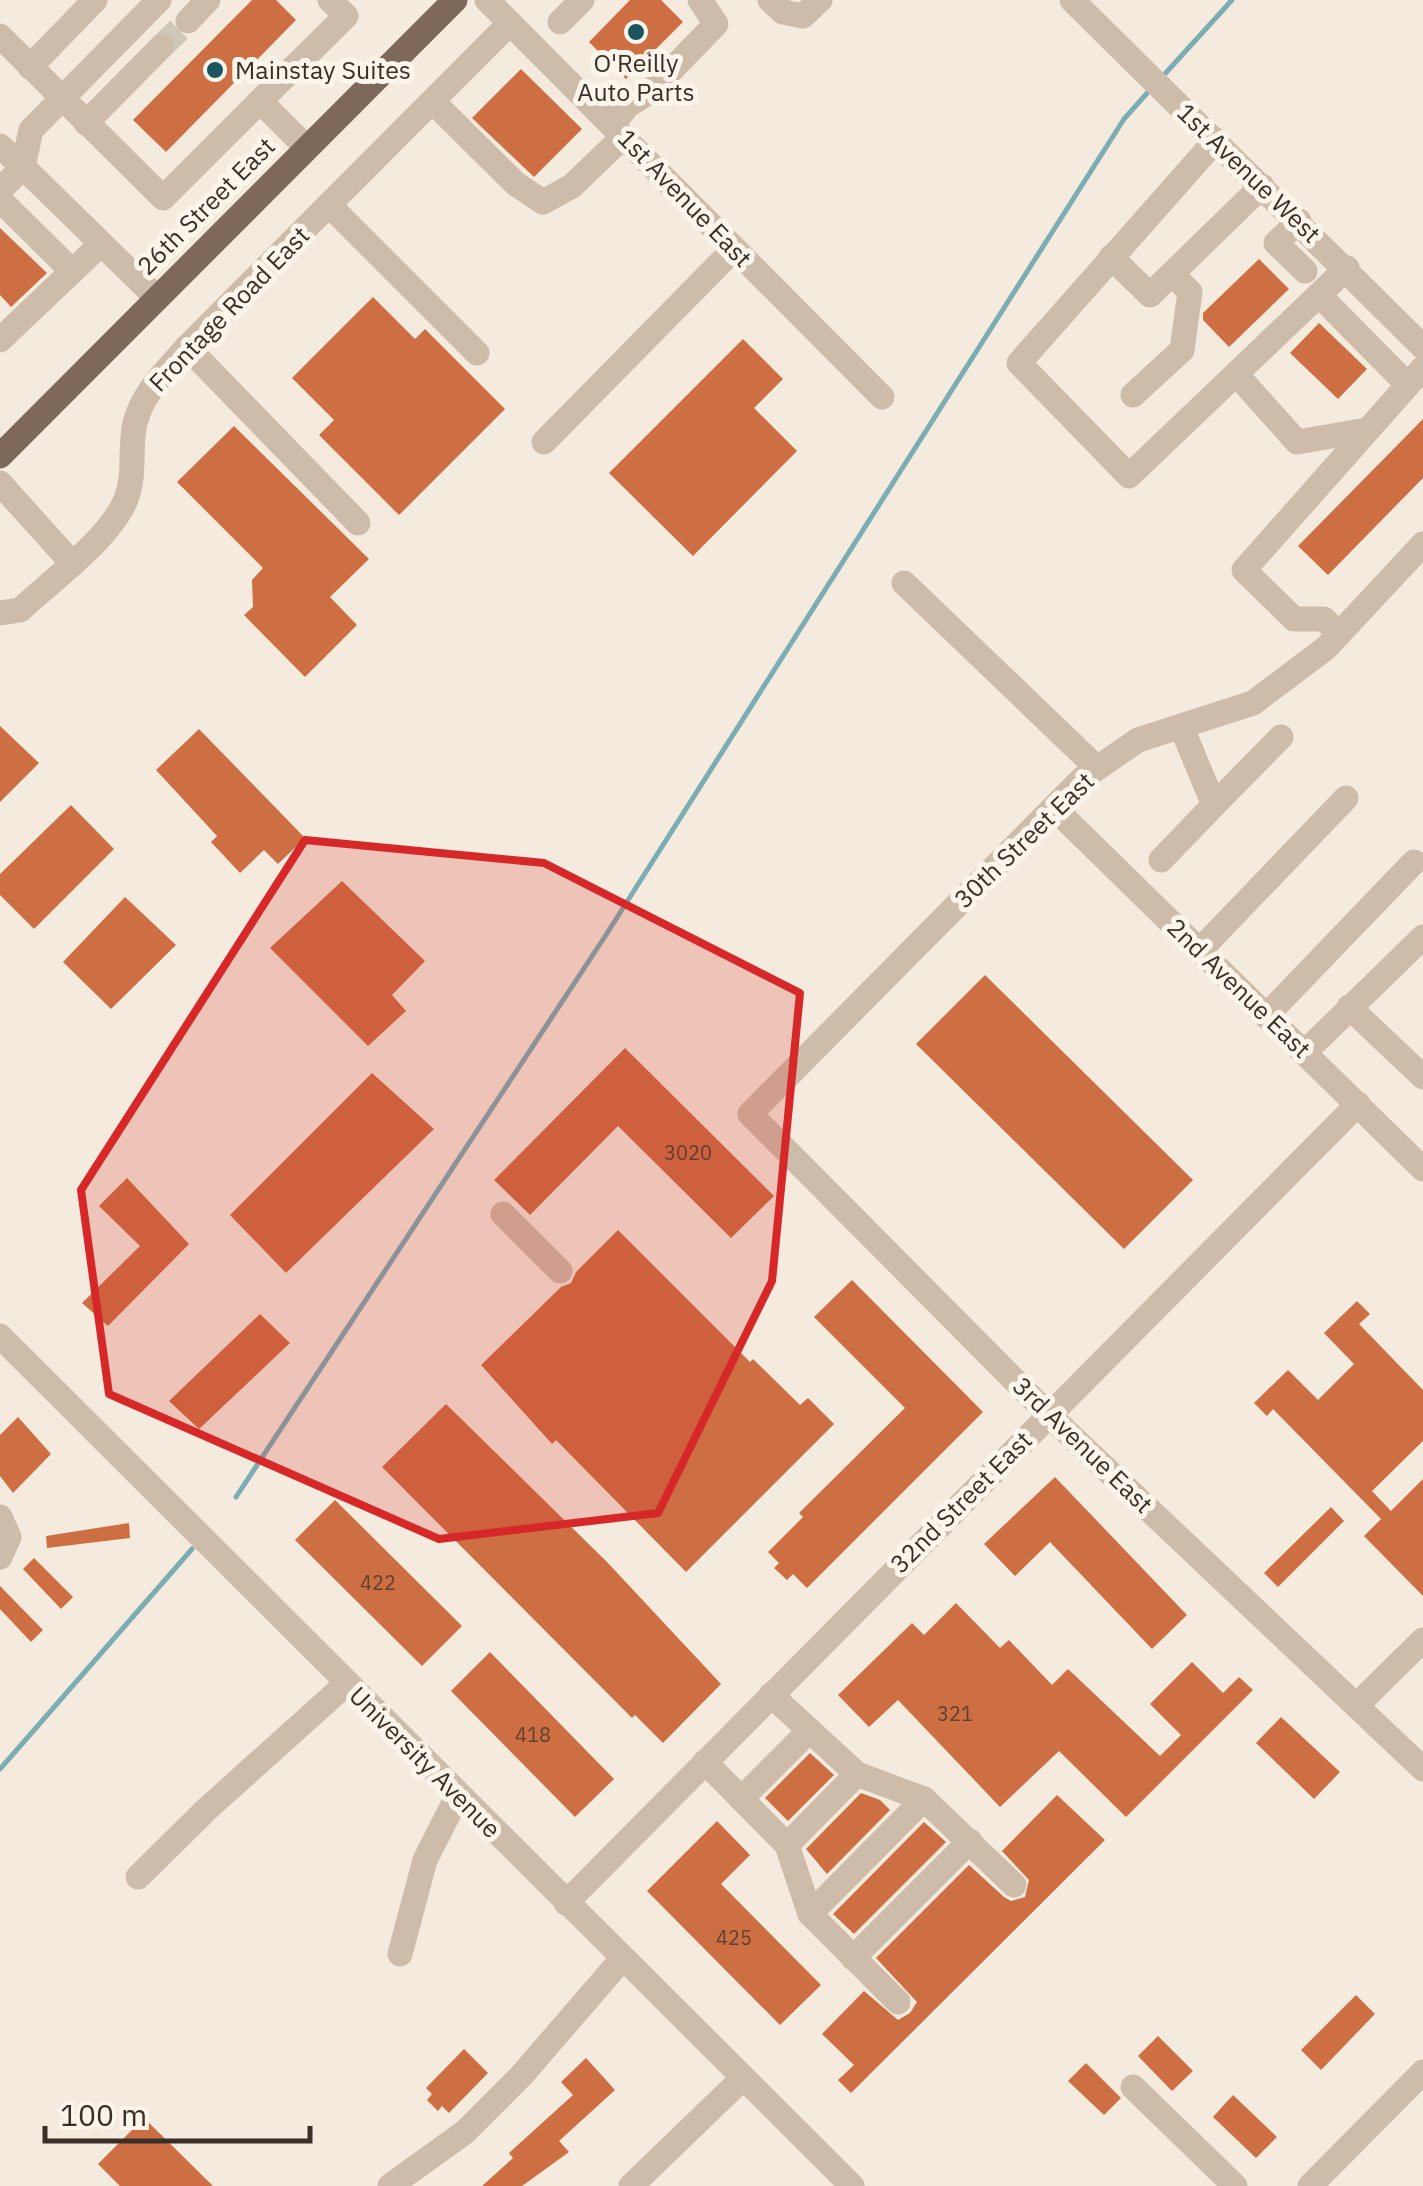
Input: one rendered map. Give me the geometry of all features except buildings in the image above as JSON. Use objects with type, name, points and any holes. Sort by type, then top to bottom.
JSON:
[{"type":"main road","name":"26th Street East","points":[[0,456],[455,0]]},
{"type":"street","points":[[30,67],[96,0]]},
{"type":"street","points":[[0,190],[23,167],[32,130],[159,0]]},
{"type":"street","points":[[188,21],[208,0]]},
{"type":"street","name":"1st Avenue East","points":[[487,0],[882,397]]},
{"type":"street","points":[[560,22],[582,0]]},
{"type":"street","points":[[433,102],[516,184],[543,202],[572,186],[618,130],[627,106],[651,91],[716,24],[700,0]]},
{"type":"street","points":[[770,0],[783,12],[803,16],[820,0]]},
{"type":"street","name":"1st Avenue West","points":[[1072,0],[1347,268],[1423,348]]},
{"type":"street","points":[[0,36],[162,198],[260,101],[346,5]]},
{"type":"street","name":"Frontage Road East","points":[[0,613],[20,610],[110,526],[126,500],[134,468],[134,425],[146,394],[187,347],[510,24]]},
{"type":"street","points":[[86,123],[161,48]]},
{"type":"street","points":[[260,101],[307,148]]},
{"type":"street","points":[[1216,140],[1019,363],[1129,476],[1347,268]]},
{"type":"street","points":[[0,146],[156,298]]},
{"type":"street","points":[[1111,256],[1150,295],[1262,186]]},
{"type":"street","points":[[0,200],[72,271]]},
{"type":"street","points":[[330,205],[478,353]]},
{"type":"street","points":[[1299,222],[1276,243],[1304,271]]},
{"type":"street","points":[[3,332],[101,244]]},
{"type":"street","points":[[544,442],[734,249]]},
{"type":"street","points":[[1133,395],[1182,350],[1190,292],[1172,275]]},
{"type":"street","points":[[1319,295],[1415,376],[1244,570],[1294,620],[1324,619],[1339,634]]},
{"type":"street","points":[[187,347],[358,523]]},
{"type":"street","points":[[1236,374],[1297,442],[1366,430]]},
{"type":"street","points":[[0,483],[71,562]]},
{"type":"street","name":"30th Street East","points":[[750,1114],[1097,768],[1138,740],[1253,703],[1339,634],[1423,544]]},
{"type":"street","points":[[904,583],[1097,768]]},
{"type":"street","points":[[1181,726],[1214,805]]},
{"type":"street","points":[[1161,860],[1281,737]]},
{"type":"street","points":[[1200,950],[1346,798]]},
{"type":"street","name":"2nd Avenue East","points":[[1054,808],[1423,1170]]},
{"type":"street","points":[[1266,1016],[1414,862]]},
{"type":"street","points":[[1304,1054],[1423,937]]},
{"type":"street","points":[[1349,1006],[1423,1077]]},
{"type":"street","name":"32nd Street East","points":[[566,1902],[1358,1104]]},
{"type":"street","name":"3rd Avenue East","points":[[750,1114],[1048,1414],[1423,1769]]},
{"type":"street","points":[[502,1214],[560,1271]]},
{"type":"street","name":"University Avenue","points":[[0,1336],[852,2186]]},
{"type":"street","points":[[0,1517],[9,1537],[0,1556]]},
{"type":"street","points":[[1358,1704],[1423,1640]]},
{"type":"street","points":[[138,1877],[346,1684]]},
{"type":"street","points":[[771,1695],[857,1774],[924,1799],[1014,1885]]},
{"type":"street","points":[[741,1799],[810,1730]]},
{"type":"street","points":[[705,1762],[787,1845],[810,1914],[898,2002]]},
{"type":"street","points":[[787,1845],[857,1774]]},
{"type":"street","points":[[400,1954],[425,1860],[458,1795]]},
{"type":"street","points":[[810,1914],[924,1799]]},
{"type":"street","points":[[854,1958],[970,1841]]},
{"type":"street","points":[[390,2186],[465,2132],[521,2076],[622,1958]]},
{"type":"street","points":[[1317,2183],[1423,2072]]},
{"type":"street","points":[[631,2186],[743,2078]]},
{"type":"street","points":[[1134,2087],[1235,2186]]},
{"type":"highlighted area","points":[[305,840],[544,863],[800,993],[772,1281],[658,1513],[439,1539],[109,1394],[81,1190]]},
{"type":"waterway","points":[[1163,76],[1232,0]]},
{"type":"waterway","points":[[236,1497],[604,938],[1124,119],[1149,91]]},
{"type":"waterway","points":[[0,1769],[192,1549]]},
{"type":"tunnel","points":[[161,47],[188,21]]},
{"type":"place","name":"O'Reilly Auto Parts","points":[[636,32]]},
{"type":"place","name":"Mainstay Suites","points":[[215,70]]}]
